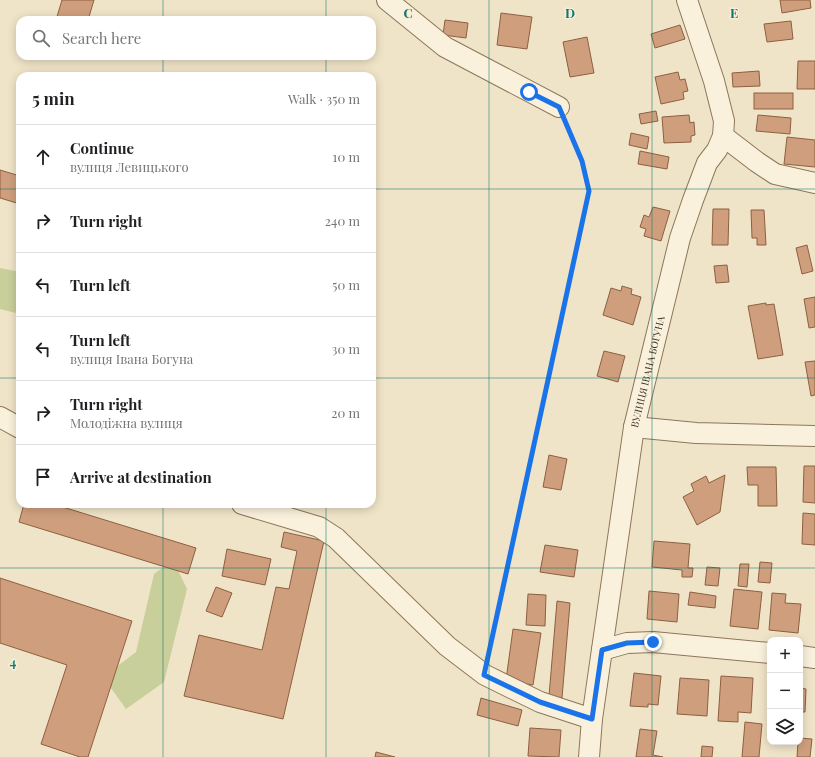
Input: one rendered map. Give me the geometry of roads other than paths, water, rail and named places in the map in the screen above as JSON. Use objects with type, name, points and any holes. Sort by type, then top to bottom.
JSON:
[{"type":"street","points":[[387,0],[445,47],[559,107]]},
{"type":"street","name":"ВУЛИЦЯ ІВАНА БОГУНА","points":[[589,757],[592,719],[634,427],[680,238],[708,163],[717,150],[723,136],[724,120],[714,81],[687,0]]},
{"type":"street","points":[[723,136],[775,174],[815,183]]},
{"type":"street","points":[[0,417],[16,426]]},
{"type":"street","points":[[634,427],[696,433],[815,436]]},
{"type":"street","points":[[255,508],[319,527],[336,538],[446,646],[484,675],[540,702],[592,719]]},
{"type":"street","points":[[602,650],[627,643],[653,642],[767,653]]},
{"type":"street","points":[[803,656],[815,658]]}]
